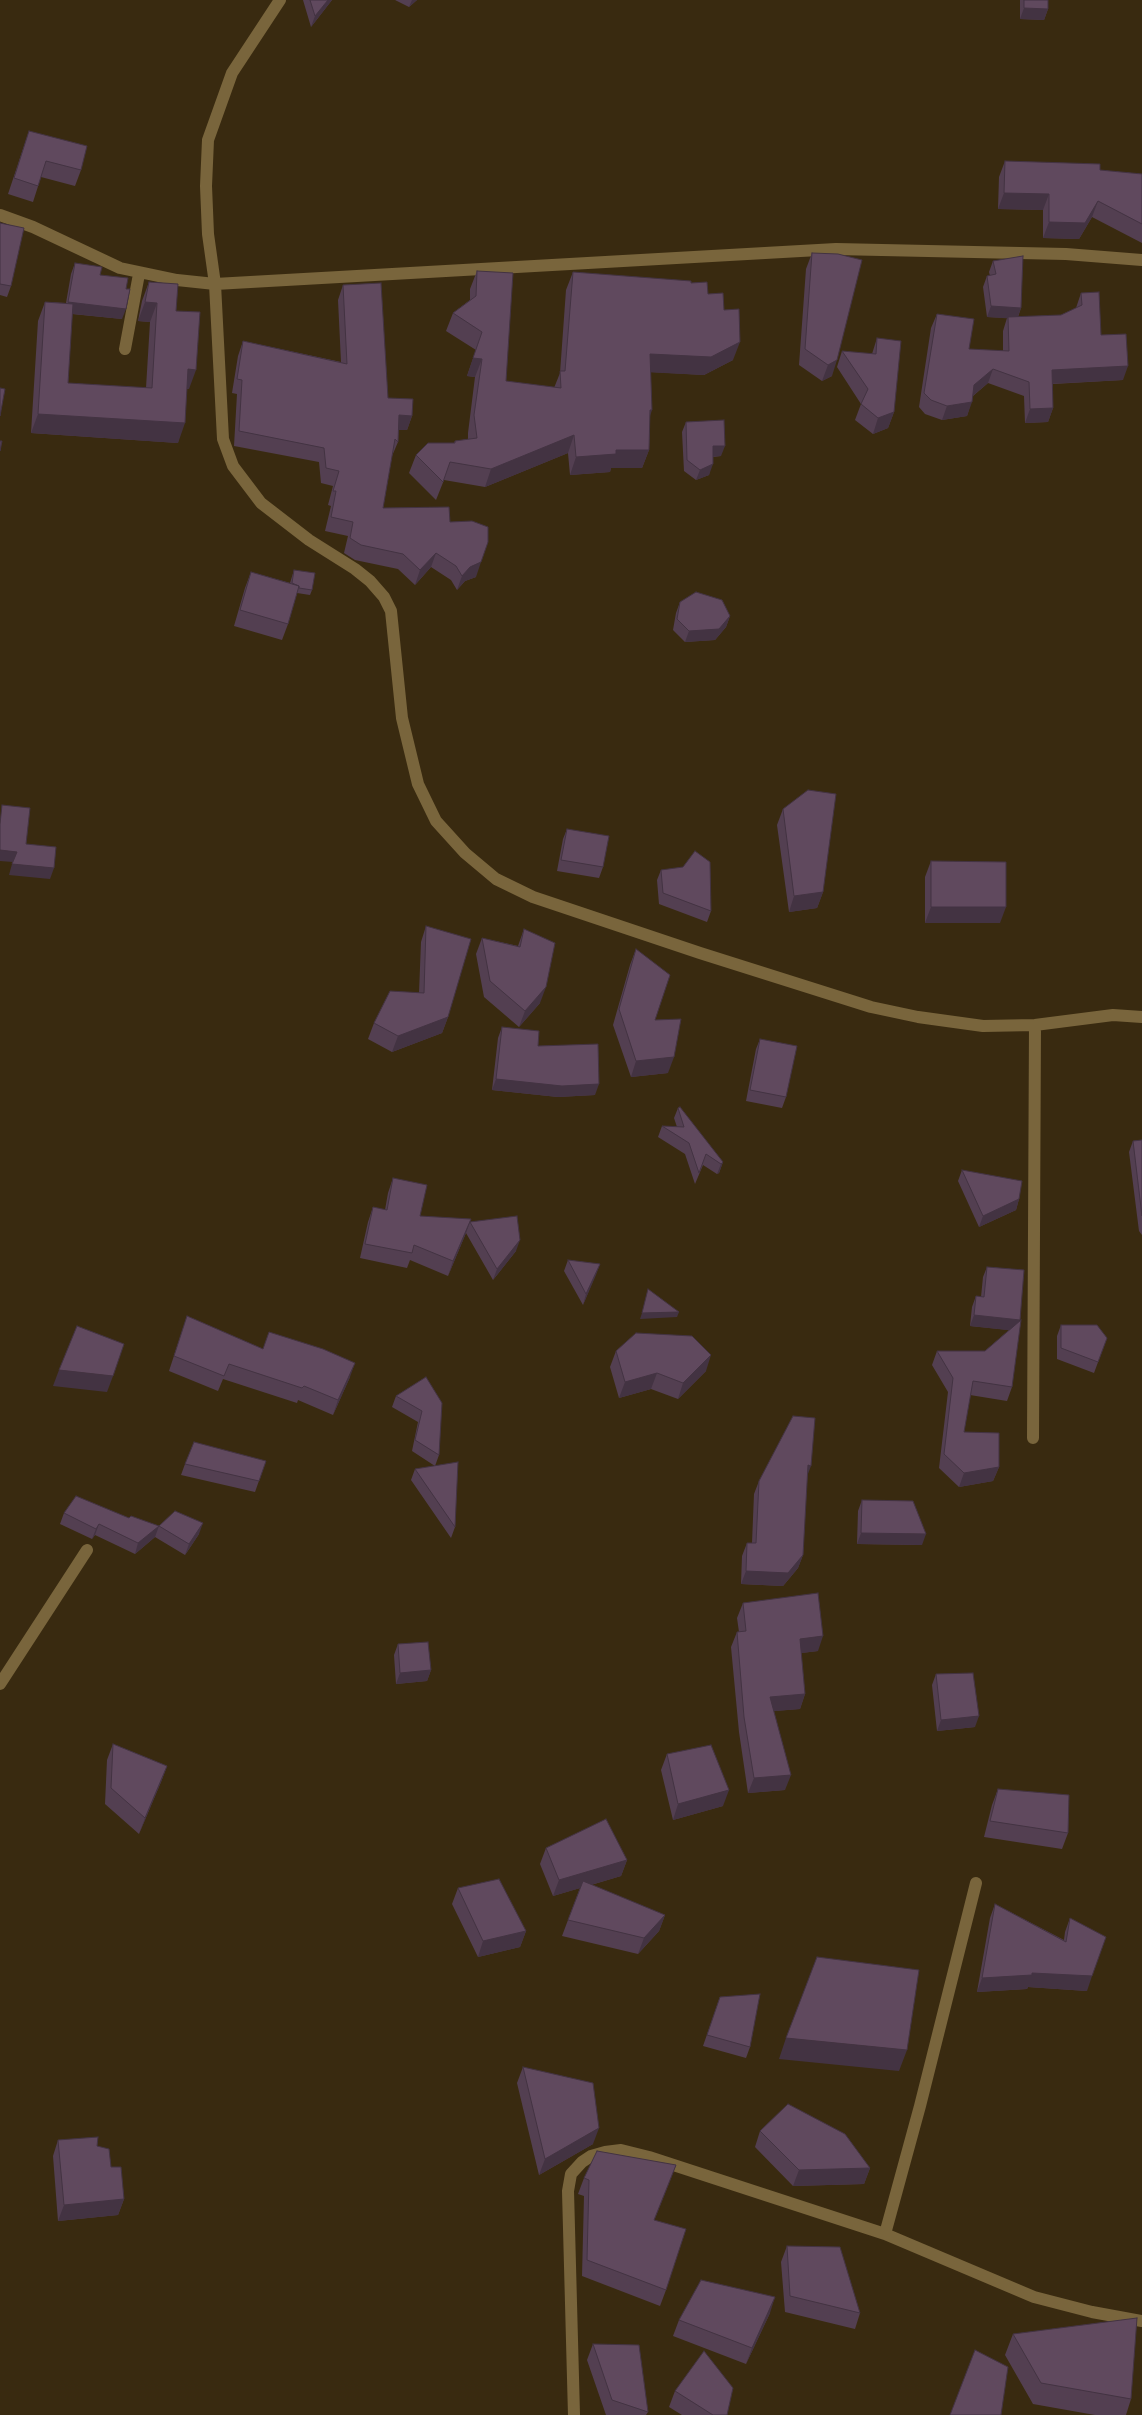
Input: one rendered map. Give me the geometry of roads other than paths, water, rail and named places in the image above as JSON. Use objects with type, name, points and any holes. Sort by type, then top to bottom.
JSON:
[{"type":"street","points":[[280,0],[263,23],[232,73],[208,140],[206,186],[208,234],[215,284],[222,439],[229,458],[244,482],[261,503],[310,540],[356,569],[384,597],[391,611],[402,718],[418,784],[436,821],[465,852],[496,879],[533,897],[820,992],[918,1017],[983,1026],[1035,1025],[1113,1015],[1142,1017]]},
{"type":"street","points":[[0,215],[33,227],[99,259],[139,274],[215,284],[836,250],[1066,254],[1142,260]]},
{"type":"street","points":[[125,349],[139,274]]},
{"type":"street","points":[[1033,1438],[1035,1025]]},
{"type":"street","points":[[0,1684],[87,1550]]},
{"type":"street","points":[[884,2234],[920,2106],[976,1883]]},
{"type":"street","points":[[574,2415],[568,2191],[571,2174],[591,2156],[621,2150],[649,2157],[884,2234],[1034,2297],[1092,2312],[1142,2321]]}]
